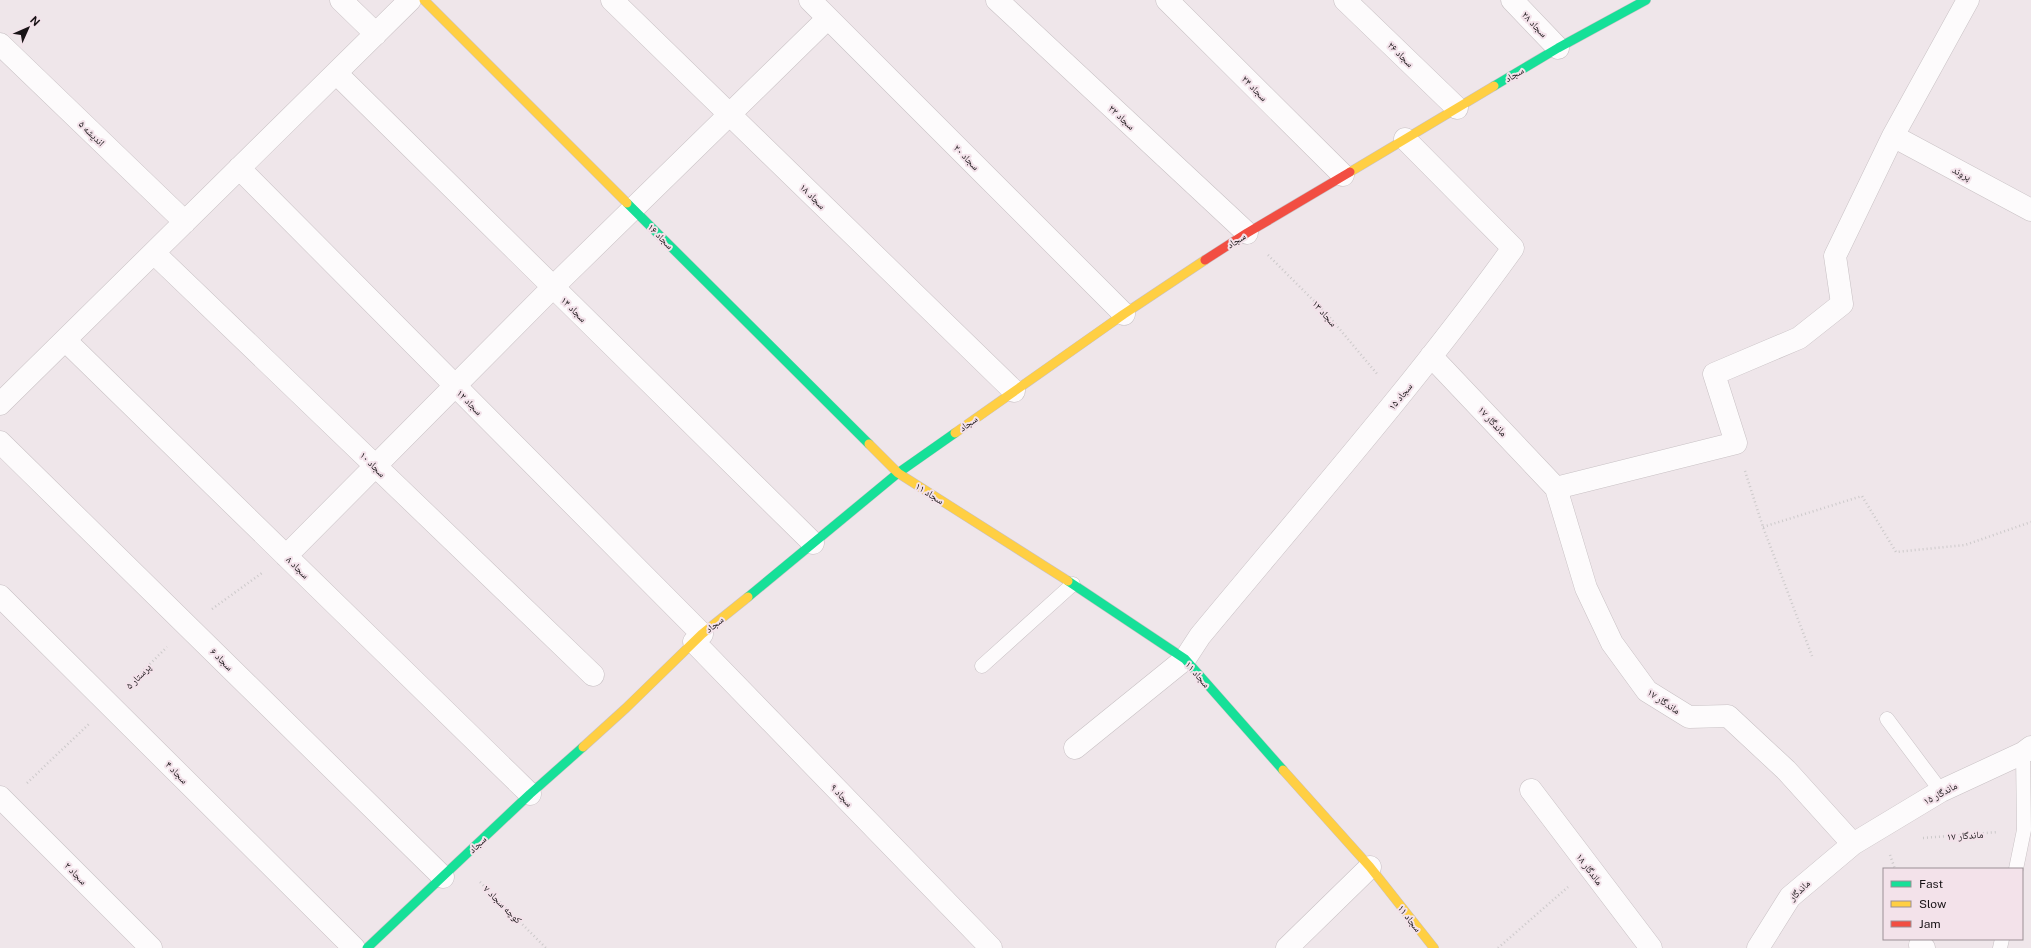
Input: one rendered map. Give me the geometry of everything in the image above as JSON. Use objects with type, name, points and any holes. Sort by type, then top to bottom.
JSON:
[{"type":"street","points":[[341,0],[376,34]]},
{"type":"street","points":[[0,404],[410,0]]},
{"type":"street","name":"سجاد ۱۶","points":[[424,0],[898,473]]},
{"type":"street","name":"سجاد ۱۸","points":[[612,0],[1014,391]]},
{"type":"street","name":"سجاد ۲۰","points":[[810,0],[1124,314]]},
{"type":"street","name":"سجاد ۲۲","points":[[997,0],[1247,233]]},
{"type":"street","name":"سجاد ۲۴","points":[[1166,0],[1343,175]]},
{"type":"street","name":"سجاد ۲۶","points":[[1344,0],[1457,108]]},
{"type":"street","name":"سجاد ۲۸","points":[[1512,0],[1558,48]]},
{"type":"street","name":"سجاد","points":[[367,948],[530,794],[626,708],[698,638],[898,473],[1124,314],[1247,233],[1558,48],[1646,0]]},
{"type":"street","points":[[1556,488],[1736,444],[1714,374],[1799,338],[1842,304],[1835,256],[1892,136],[1968,0]]},
{"type":"street","points":[[286,556],[552,288],[828,18]]},
{"type":"street","name":"اندیشه ۵","points":[[0,44],[185,222]]},
{"type":"street","name":"سجاد ۱۴","points":[[336,73],[552,288],[813,543]]},
{"type":"street","name":"پروند","points":[[1892,136],[2031,210]]},
{"type":"street","name":"سجاد ۱۵","points":[[1075,748],[1185,659],[1200,636],[1397,399],[1471,306],[1513,248],[1405,139]]},
{"type":"street","name":"سجاد ۱۲","points":[[239,168],[454,386],[698,638]]},
{"type":"street","name":"سجاد ۱۰","points":[[154,252],[593,675]]},
{"type":"street","name":"سجاد ۸","points":[[65,340],[530,794]]},
{"type":"street","name":"ماندگار ۱۷","points":[[1431,356],[1556,488],[1586,588],[1612,643],[1647,691],[1689,717],[1728,716],[1786,770],[1853,844]]},
{"type":"street","name":"سجاد ۶","points":[[0,442],[443,877]]},
{"type":"street","name":"سجاد ۱۱","points":[[898,473],[1073,584],[1185,659],[1370,867],[1434,948]]},
{"type":"street","name":"سجاد ۴","points":[[0,596],[354,948]]},
{"type":"street","name":"سجاد ۹","points":[[698,638],[991,948]]},
{"type":"street","name":"ماندگار ۱۵","points":[[1853,844],[1941,791],[2027,750]]},
{"type":"street","name":"ماندگار ۱۸","points":[[1531,790],[1651,948]]},
{"type":"street","name":"سجاد ۲","points":[[2,804],[151,948]]},
{"type":"street","name":"ماندگار","points":[[1758,948],[1790,897],[1853,844]]},
{"type":"street","points":[[1287,948],[1370,867]]},
{"type":"lane","points":[[982,666],[1073,584]]},
{"type":"lane","points":[[1887,719],[1941,791]]},
{"type":"lane","points":[[2016,868],[2024,830],[2027,750]]},
{"type":"path","name":"سجاد ۱۳","points":[[1247,233],[1327,314],[1397,399]]},
{"type":"path","points":[[1736,444],[1763,527],[1812,656]]},
{"type":"path","points":[[1763,527],[1862,496],[1896,552],[1965,545],[2031,522]]},
{"type":"path","name":"پرستار ۵","points":[[2,804],[109,705],[188,626],[286,556]]},
{"type":"path","name":"ماندگار ۱۷","points":[[1917,838],[2024,830]]},
{"type":"path","name":"کوچه سجاد ۷","points":[[459,860],[546,948]]},
{"type":"path","points":[[1498,948],[1589,868]]},
{"type":"traffic: fast","points":[[1494,86],[1558,48],[1646,0]]},
{"type":"traffic: fast","points":[[627,203],[869,444]]},
{"type":"traffic: fast","points":[[748,597],[898,473],[955,433]]},
{"type":"traffic: fast","points":[[1068,581],[1185,659],[1283,770]]},
{"type":"traffic: fast","points":[[367,948],[530,794],[583,747]]},
{"type":"traffic: slow","points":[[424,0],[627,203]]},
{"type":"traffic: slow","points":[[1350,172],[1494,86]]},
{"type":"traffic: slow","points":[[955,433],[1124,314],[1205,260]]},
{"type":"traffic: slow","points":[[869,444],[898,473],[1068,581]]},
{"type":"traffic: slow","points":[[583,747],[626,708],[702,634],[748,597]]},
{"type":"traffic: slow","points":[[1283,770],[1370,867],[1434,948]]},
{"type":"traffic: jam","points":[[1205,260],[1247,233],[1350,172]]}]
